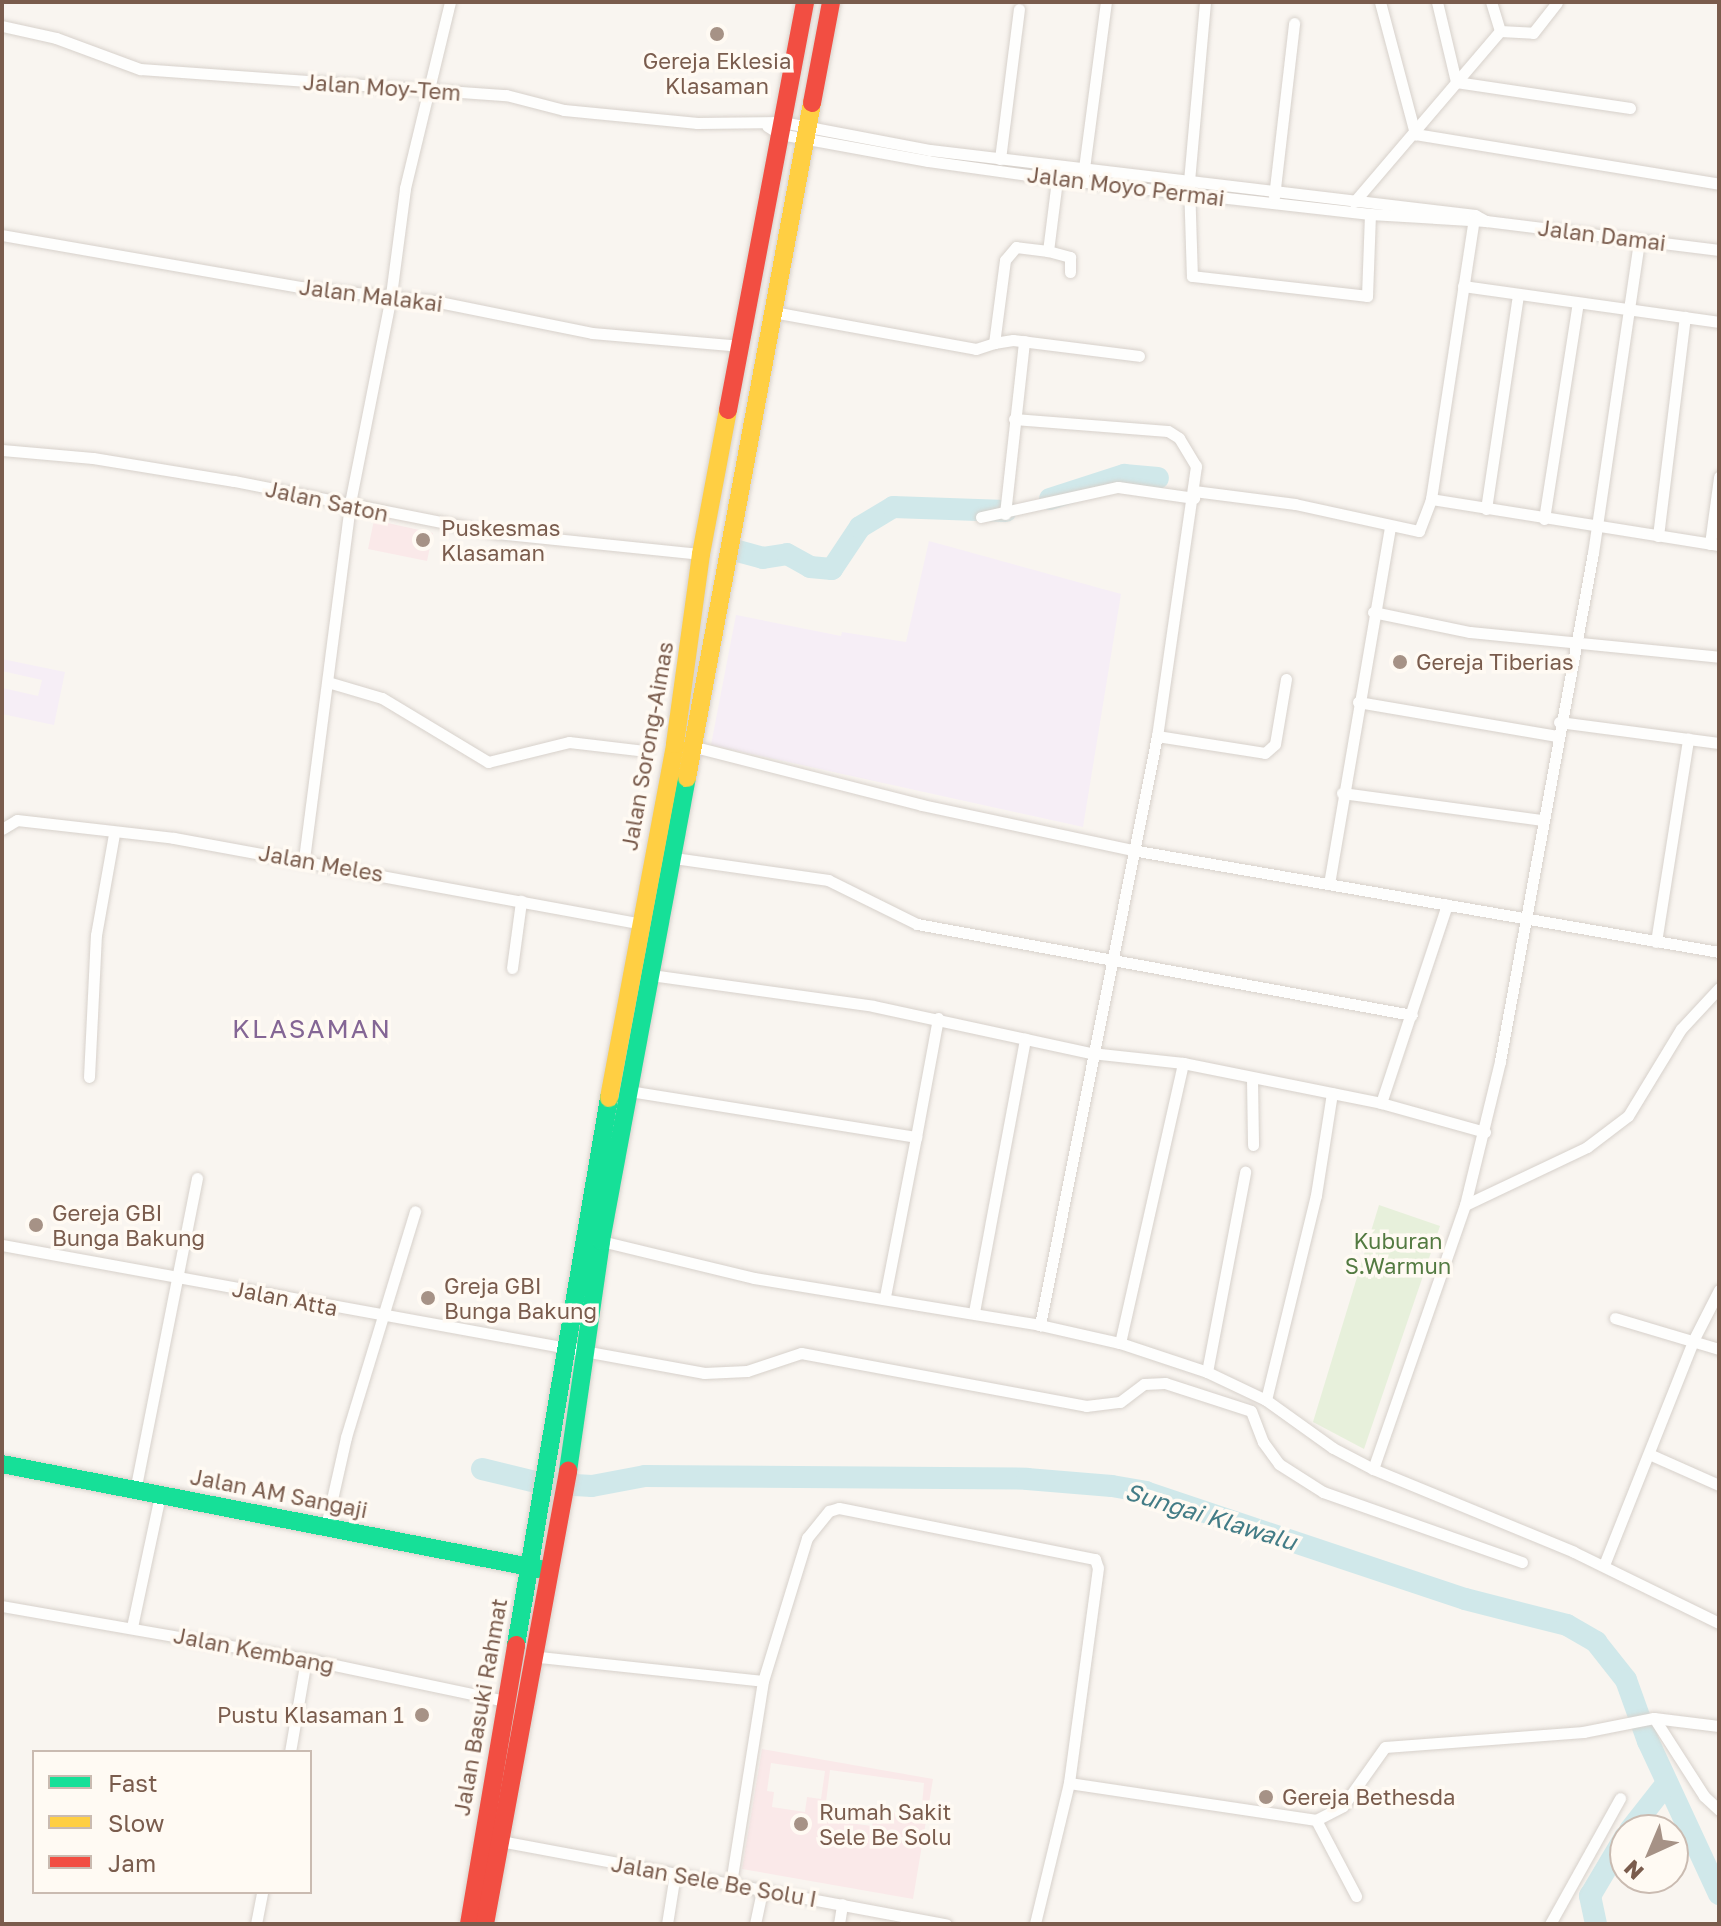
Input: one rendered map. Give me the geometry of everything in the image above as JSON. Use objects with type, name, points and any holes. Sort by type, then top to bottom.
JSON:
[{"type":"highway","name":"Jalan Sorong-Aimas","points":[[562,1504],[588,1355],[601,1241],[674,858],[701,554],[741,346],[777,128],[805,2]]},
{"type":"highway","name":"Jalan Sorong-Aimas","points":[[543,1499],[639,923],[684,746],[810,133],[831,2]]},
{"type":"highway","points":[[800,32],[827,38]]},
{"type":"highway","name":"Jalan AM Sangaji","points":[[2,1464],[537,1569]]},
{"type":"highway","name":"Jalan Basuki Rahmat","points":[[469,1924],[491,1839],[530,1656],[543,1499]]},
{"type":"highway","name":"Jalan Basuki Rahmat","points":[[485,1924],[505,1701],[537,1569],[562,1504]]},
{"type":"street","points":[[304,859],[331,683],[350,503],[391,295],[405,188],[450,2]]},
{"type":"street","points":[[1083,176],[1106,2]]},
{"type":"street","points":[[1205,2],[1189,188],[1192,276],[1350,296],[1370,294],[1370,214]]},
{"type":"street","points":[[1380,2],[1415,134]]},
{"type":"street","points":[[1437,2],[1458,83]]},
{"type":"street","points":[[1491,2],[1500,31]]},
{"type":"street","points":[[1500,31],[1533,33],[1557,2]]},
{"type":"street","points":[[1000,159],[1019,9]]},
{"type":"street","points":[[1274,198],[1294,23]]},
{"type":"street","name":"Jalan Moy-Tem","points":[[2,26],[56,38],[140,69],[428,92],[506,95],[592,114],[777,128]]},
{"type":"street","points":[[1345,211],[1415,134],[1500,31]]},
{"type":"street","points":[[1458,83],[1630,108]]},
{"type":"street","name":"Jalan Moyo Permai","points":[[777,128],[1058,173],[1274,198],[1345,211],[1478,220]]},
{"type":"street","name":"Jalan Moyo Permai","points":[[810,133],[1000,159],[1058,173]]},
{"type":"street","points":[[1415,134],[1718,183]]},
{"type":"street","points":[[1048,251],[1058,173]]},
{"type":"street","name":"Jalan Moyo Permai","points":[[1274,198],[1356,200],[1478,220]]},
{"type":"street","points":[[981,517],[1118,487],[1295,504],[1419,531],[1431,499],[1463,286],[1478,220]]},
{"type":"street","name":"Jalan Damai","points":[[1478,220],[1719,250]]},
{"type":"street","name":"Jalan Malakai","points":[[2,235],[300,287],[391,295],[592,333],[741,346]]},
{"type":"street","points":[[1373,1469],[1465,1205],[1485,1132],[1596,528],[1632,311],[1639,240]]},
{"type":"street","points":[[994,343],[1010,250],[1048,251],[1070,257],[1070,272]]},
{"type":"street","points":[[1463,286],[1719,322]]},
{"type":"street","points":[[1486,509],[1518,294]]},
{"type":"street","points":[[1544,519],[1578,303]]},
{"type":"street","points":[[773,312],[976,349],[994,343],[1024,341],[1139,356]]},
{"type":"street","points":[[1658,536],[1685,317]]},
{"type":"street","points":[[1004,510],[1024,341]]},
{"type":"street","points":[[1014,419],[1175,434],[1196,466],[1157,736],[1109,962],[1040,1325]]},
{"type":"street","name":"Jalan Saton","points":[[2,450],[93,458],[350,503],[497,533],[701,554]]},
{"type":"street","points":[[1431,499],[1714,545],[1719,477]]},
{"type":"street","points":[[1329,884],[1342,793],[1390,527]]},
{"type":"street","points":[[1373,612],[1470,632],[1574,639],[1719,657]]},
{"type":"street","points":[[1157,736],[1265,753],[1275,744],[1286,679]]},
{"type":"street","points":[[331,683],[382,698],[458,749],[488,762],[569,742],[646,751]]},
{"type":"street","points":[[1358,702],[1557,736]]},
{"type":"street","points":[[1559,722],[1719,743]]},
{"type":"street","points":[[1656,942],[1688,739]]},
{"type":"street","points":[[684,746],[922,805],[1132,850],[1719,952]]},
{"type":"street","points":[[1342,793],[1541,820]]},
{"type":"street","name":"Jalan Meles","points":[[2,829],[17,820],[304,859],[639,923]]},
{"type":"street","points":[[89,1077],[96,935],[114,834]]},
{"type":"street","points":[[674,858],[828,880],[917,924],[1109,962],[1335,997],[1412,1015]]},
{"type":"street","points":[[512,968],[521,901]]},
{"type":"street","points":[[1381,1103],[1447,905]]},
{"type":"street","points":[[651,975],[938,1018],[1091,1053],[1183,1063],[1381,1103],[1485,1132]]},
{"type":"street","points":[[1465,1205],[1587,1147],[1628,1116],[1681,1029],[1719,988]]},
{"type":"street","points":[[885,1296],[938,1018]]},
{"type":"street","points":[[974,1312],[1025,1039]]},
{"type":"street","points":[[1120,1343],[1183,1063]]},
{"type":"street","points":[[1252,1079],[1253,1145]]},
{"type":"street","points":[[629,1091],[916,1137]]},
{"type":"street","points":[[1266,1400],[1316,1195],[1332,1093]]},
{"type":"street","points":[[1207,1372],[1245,1172]]},
{"type":"street","points":[[135,1491],[197,1178]]},
{"type":"street","points":[[326,1526],[346,1437],[415,1211]]},
{"type":"street","points":[[601,1241],[754,1278],[885,1296],[1040,1325],[1120,1343],[1207,1372],[1266,1400],[1333,1448],[1373,1469],[1604,1565],[1719,1623]]},
{"type":"street","name":"Jalan Atta","points":[[2,1245],[569,1352],[728,1375],[801,1353],[1086,1406],[1120,1402],[1144,1384],[1165,1383],[1251,1411],[1263,1442],[1279,1464],[1323,1492],[1522,1562]]},
{"type":"street","points":[[1604,1565],[1694,1339],[1719,1290]]},
{"type":"street","points":[[1615,1318],[1694,1339],[1719,1349]]},
{"type":"street","points":[[1649,1454],[1719,1485]]},
{"type":"street","points":[[132,1627],[160,1495]]},
{"type":"street","points":[[731,1884],[763,1681],[807,1538],[829,1511],[839,1508],[1095,1559],[1098,1568],[1069,1783],[1035,1924]]},
{"type":"street","name":"Jalan Kembang","points":[[2,1606],[306,1659],[505,1701]]},
{"type":"street","points":[[530,1656],[763,1681]]},
{"type":"street","points":[[290,1750],[306,1659]]},
{"type":"street","points":[[1069,1783],[1316,1820],[1343,1806],[1385,1747],[1648,1720],[1719,1726]]},
{"type":"street","points":[[1648,1720],[1704,1796],[1719,1810]]},
{"type":"street","points":[[1550,1924],[1620,1798]]},
{"type":"street","points":[[1316,1820],[1356,1896]]},
{"type":"street","name":"Jalan Sele Be Solu I","points":[[491,1839],[946,1924]]},
{"type":"street","points":[[667,1924],[675,1874]]},
{"type":"street","points":[[755,1924],[762,1890]]},
{"type":"street","points":[[256,1924],[262,1894]]},
{"type":"street","points":[[839,1924],[842,1904]]},
{"type":"shaded area","points":[[374,520],[433,533],[427,561],[368,549]]},
{"type":"shaded area","points":[[929,541],[1121,594],[1083,827],[711,745],[736,615],[841,636],[842,632],[906,642]]},
{"type":"shaded area","points":[[2,659],[65,672],[54,725],[2,714],[2,688],[38,696],[42,680],[2,671]]},
{"type":"shaded area","name":"Rumah Sakit Sele Be Solu","points":[[762,1749],[933,1779],[913,1899],[742,1869]],"holes":[[[771,1763],[825,1771],[821,1799],[807,1797],[805,1812],[772,1807],[774,1792],[767,1791]],[[830,1770],[924,1783],[921,1816],[875,1810],[872,1826],[834,1821],[836,1804],[826,1802]]]},
{"type":"green space","name":"Kuburan S.Warmun","points":[[1379,1205],[1440,1226],[1364,1449],[1313,1422]]},
{"type":"waterway","points":[[1050,499],[1124,475],[1158,478]]},
{"type":"waterway","points":[[734,550],[763,558],[787,554],[810,567],[832,569],[860,527],[893,507],[1006,511]]},
{"type":"waterway","name":"Sungai Klawalu","points":[[482,1469],[540,1483],[592,1486],[645,1476],[1027,1479],[1112,1486],[1145,1492],[1465,1599],[1567,1625],[1596,1642],[1626,1680],[1648,1741],[1719,1894]]},
{"type":"waterway","points":[[1643,1814],[1667,1783]]},
{"type":"waterway","points":[[1596,1924],[1590,1896],[1609,1864]]},
{"type":"traffic: fast","points":[[568,1471],[601,1241],[687,778]]},
{"type":"traffic: fast","points":[[516,1645],[609,1098]]},
{"type":"traffic: fast","points":[[2,1464],[540,1569]]},
{"type":"traffic: slow","points":[[687,778],[812,103]]},
{"type":"traffic: slow","points":[[609,1098],[675,744],[701,554],[728,410]]},
{"type":"traffic: jam","points":[[728,410],[805,2]]},
{"type":"traffic: jam","points":[[812,103],[831,2]]},
{"type":"traffic: jam","points":[[485,1924],[568,1471]]},
{"type":"traffic: jam","points":[[469,1924],[516,1645]]},
{"type":"place","name":"Gereja Eklesia Klasaman","points":[[717,34]]},
{"type":"place","name":"Puskesmas Klasaman","points":[[423,540]]},
{"type":"place","name":"Gereja Tiberias","points":[[1400,662]]},
{"type":"place","name":"Gereja GBI Bunga Bakung","points":[[36,1225]]},
{"type":"place","name":"Greja GBI Bunga Bakung","points":[[428,1298]]},
{"type":"place","name":"Pustu Klasaman 1","points":[[422,1715]]},
{"type":"place","name":"Gereja Bethesda","points":[[1266,1797]]},
{"type":"place","name":"Rumah Sakit Sele Be Solu","points":[[801,1824]]},
{"type":"district","name":"KLASAMAN","points":[[312,1029]]}]
